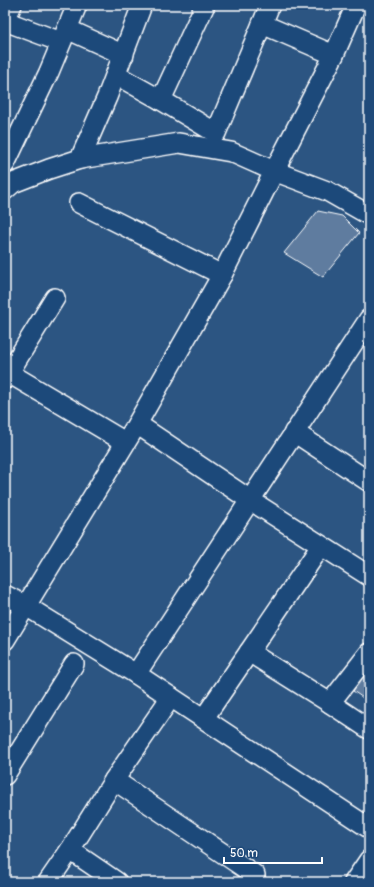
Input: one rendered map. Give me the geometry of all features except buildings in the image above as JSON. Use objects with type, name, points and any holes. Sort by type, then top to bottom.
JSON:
[{"type":"street","points":[[12,5],[5,20],[64,36],[124,55]]},
{"type":"street","points":[[5,164],[50,72],[77,5]]},
{"type":"street","points":[[80,159],[116,75],[142,5]]},
{"type":"street","points":[[161,100],[205,5]]},
{"type":"street","points":[[216,132],[270,5]]},
{"type":"street","points":[[5,640],[137,424],[222,275],[334,54],[356,5]]},
{"type":"street","points":[[262,24],[334,54]]},
{"type":"street","points":[[116,75],[216,132],[231,152]]},
{"type":"street","points":[[5,190],[13,183],[80,159],[179,143],[231,152],[274,171],[327,191],[369,215]]},
{"type":"street","points":[[79,203],[222,275]]},
{"type":"street","points":[[55,298],[7,376],[125,442]]},
{"type":"street","points":[[136,674],[369,319]]},
{"type":"street","points":[[137,424],[250,500],[369,576]]},
{"type":"street","points":[[294,432],[369,480]]},
{"type":"street","points":[[204,718],[321,546]]},
{"type":"street","points":[[5,595],[26,606],[136,674],[369,828]]},
{"type":"street","points":[[250,652],[369,729]]},
{"type":"street","points":[[330,703],[369,653]]},
{"type":"street","points":[[5,775],[74,664]]},
{"type":"street","points":[[48,882],[170,697]]},
{"type":"street","points":[[114,780],[257,880]]},
{"type":"street","points":[[70,850],[117,882]]},
{"type":"street","points":[[354,882],[369,860]]}]
